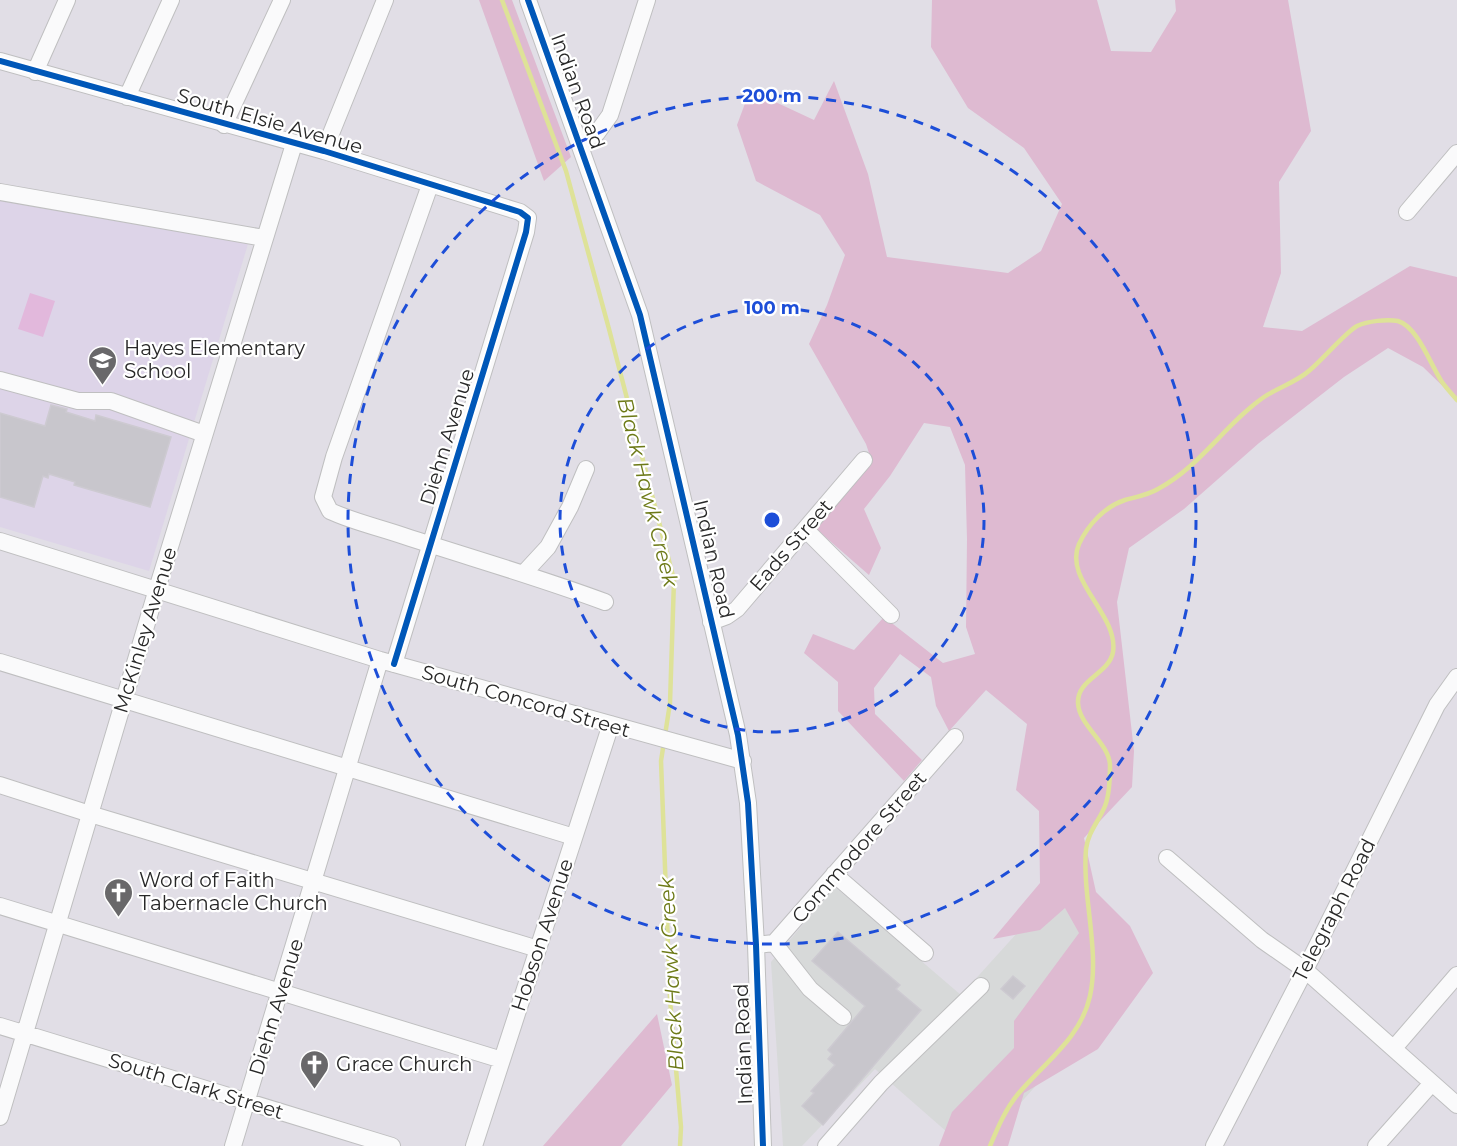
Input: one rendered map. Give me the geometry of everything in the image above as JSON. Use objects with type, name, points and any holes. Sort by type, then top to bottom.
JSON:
[{"type":"street","points":[[35,72],[67,0]]},
{"type":"street","points":[[127,98],[171,0]]},
{"type":"street","points":[[224,125],[282,0]]},
{"type":"street","points":[[324,151],[385,0]]},
{"type":"street","name":"Indian Road","points":[[528,0],[640,315],[743,760],[748,803],[756,945],[763,1146]]},
{"type":"street","points":[[579,143],[597,133],[610,115],[647,0]]},
{"type":"street","name":"South Elsie Avenue","points":[[0,61],[324,151],[520,212],[528,218]]},
{"type":"street","name":"McKinley Avenue","points":[[0,1117],[157,589],[294,144]]},
{"type":"street","points":[[1407,212],[1457,153]]},
{"type":"street","points":[[430,185],[334,457],[323,497],[330,511],[352,522],[524,573],[605,602]]},
{"type":"street","points":[[0,192],[264,238]]},
{"type":"street","name":"Diehn Avenue","points":[[233,1146],[347,768],[431,544],[528,218]]},
{"type":"street","points":[[0,380],[78,401],[111,401],[204,434]]},
{"type":"street","name":"Eads Street","points":[[711,622],[727,616],[736,609],[864,460]]},
{"type":"street","points":[[524,573],[548,547],[570,507],[586,469]]},
{"type":"street","points":[[806,530],[891,615]]},
{"type":"street","name":"South Concord Street","points":[[0,541],[387,662],[681,745],[743,760]]},
{"type":"street","points":[[0,662],[574,837]]},
{"type":"street","name":"Telegraph Road","points":[[1214,1146],[1437,705],[1457,676]]},
{"type":"street","name":"Hobson Avenue","points":[[474,1146],[611,724]]},
{"type":"street","name":"Commodore Street","points":[[774,943],[955,737]]},
{"type":"street","points":[[0,785],[538,949]]},
{"type":"street","points":[[1167,858],[1262,940],[1305,970],[1457,1105]]},
{"type":"street","points":[[834,874],[925,953]]},
{"type":"street","points":[[0,906],[502,1060]]},
{"type":"street","points":[[756,945],[774,943],[810,989],[843,1017]]},
{"type":"street","points":[[1394,1048],[1457,975]]},
{"type":"street","points":[[826,1146],[881,1083],[981,986]]},
{"type":"street","name":"South Clark Street","points":[[0,1026],[392,1146]]},
{"type":"street","points":[[1376,1146],[1432,1083]]},
{"type":"shaded area","points":[[479,0],[512,0],[571,157],[544,181]]},
{"type":"shaded area","points":[[932,0],[1097,0],[1111,51],[1151,52],[1176,11],[1175,0],[1288,0],[1311,131],[1279,182],[1281,273],[1263,327],[1302,331],[1410,266],[1457,277],[1457,400],[1423,367],[1388,348],[1344,377],[1259,443],[1184,509],[1129,548],[1117,602],[1134,751],[1132,787],[1084,838],[1096,892],[1130,926],[1153,973],[1098,1049],[1024,1093],[1008,1146],[939,1146],[952,1112],[1014,1048],[1014,1021],[1079,933],[1065,908],[1040,930],[993,939],[1040,883],[1039,811],[1016,790],[1027,724],[986,690],[949,731],[936,706],[931,677],[900,654],[874,688],[875,714],[922,760],[904,781],[838,711],[838,682],[804,653],[813,634],[854,650],[884,617],[943,663],[975,654],[966,627],[965,465],[950,427],[924,423],[890,476],[864,509],[881,548],[869,575],[815,528],[872,462],[866,444],[809,344],[827,305],[845,255],[820,215],[756,181],[737,125],[750,90],[814,120],[834,81],[868,174],[887,257],[1008,273],[1041,251],[1062,204],[1024,148],[968,108],[931,47]]},
{"type":"shaded area","name":"Hayes Elementary School","points":[[0,201],[248,244],[149,571],[0,527]]},
{"type":"shaded area","points":[[30,293],[55,301],[43,337],[18,329]]},
{"type":"shaded area","points":[[835,887],[961,995],[1056,890],[1142,967],[982,1146],[963,1146],[875,1069],[802,1146],[783,1146],[771,962]]},
{"type":"shaded area","points":[[657,1014],[672,1085],[621,1146],[543,1146]]},
{"type":"building","points":[[51,405],[95,421],[96,415],[171,437],[150,507],[74,485],[75,482],[49,474],[48,478],[43,476],[34,507],[0,497],[0,413],[45,426]]},
{"type":"building","points":[[838,932],[900,985],[896,989],[921,1010],[823,1125],[802,1106],[814,1093],[811,1091],[835,1065],[828,1059],[832,1054],[828,1050],[865,1006],[812,961]]},
{"type":"building","points":[[1013,976],[1025,986],[1013,999],[1001,989]]},
{"type":"waterway","name":"Black Hawk Creek","points":[[502,0],[566,171],[674,580],[670,703],[661,761],[670,999],[681,1127],[680,1146]]},
{"type":"waterway","name":"Black Hawk Creek","points":[[990,1146],[1013,1100],[1079,1025],[1090,996],[1093,978],[1086,886],[1086,849],[1089,837],[1106,802],[1110,765],[1105,749],[1083,719],[1078,703],[1082,688],[1110,660],[1113,652],[1113,638],[1101,611],[1078,571],[1076,557],[1083,537],[1092,524],[1110,507],[1150,493],[1173,480],[1250,408],[1270,393],[1305,374],[1347,334],[1361,324],[1388,320],[1398,321],[1405,325],[1418,339],[1442,382],[1457,400]]},
{"type":"cycle path","points":[[528,0],[640,315],[738,735],[748,803],[763,1146]]},
{"type":"cycle path","points":[[0,61],[324,151],[520,212],[528,218],[526,232],[394,664]]},
{"type":"place","name":"Hayes Elementary School","points":[[103,386]]},
{"type":"place","name":"Word of Faith Tabernacle Church","points":[[118,918]]},
{"type":"place","name":"Grace Church","points":[[315,1090]]}]
